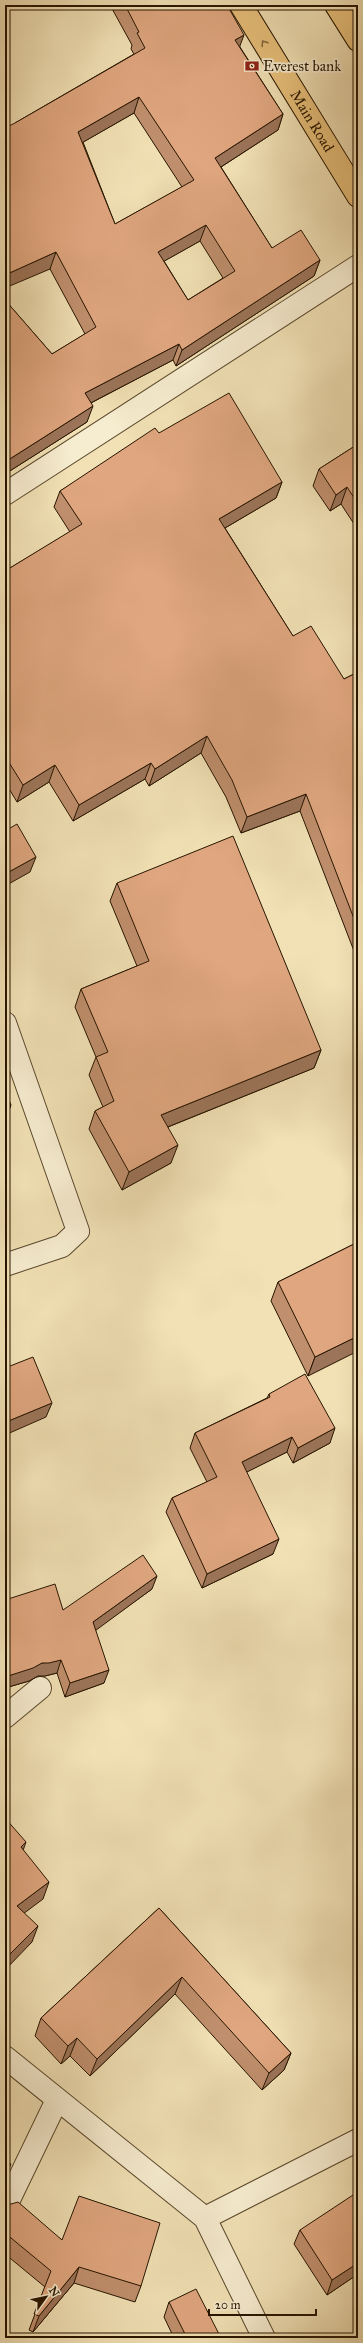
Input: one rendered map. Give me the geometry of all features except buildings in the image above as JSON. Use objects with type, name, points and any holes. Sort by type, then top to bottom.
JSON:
[{"type":"main road","name":"Main Road","points":[[240,5],[358,196]]},
{"type":"main road","points":[[336,5],[358,40]]},
{"type":"street","points":[[5,494],[358,266]]},
{"type":"street","points":[[5,1023],[78,1231],[62,1246],[5,1265]]},
{"type":"street","points":[[5,1717],[40,1688]]},
{"type":"street","points":[[5,2057],[206,2218],[264,2338]]},
{"type":"street","points":[[5,2208],[57,2100]]},
{"type":"street","points":[[206,2218],[358,2140]]},
{"type":"place","name":"Everest bank","points":[[252,66]]}]
